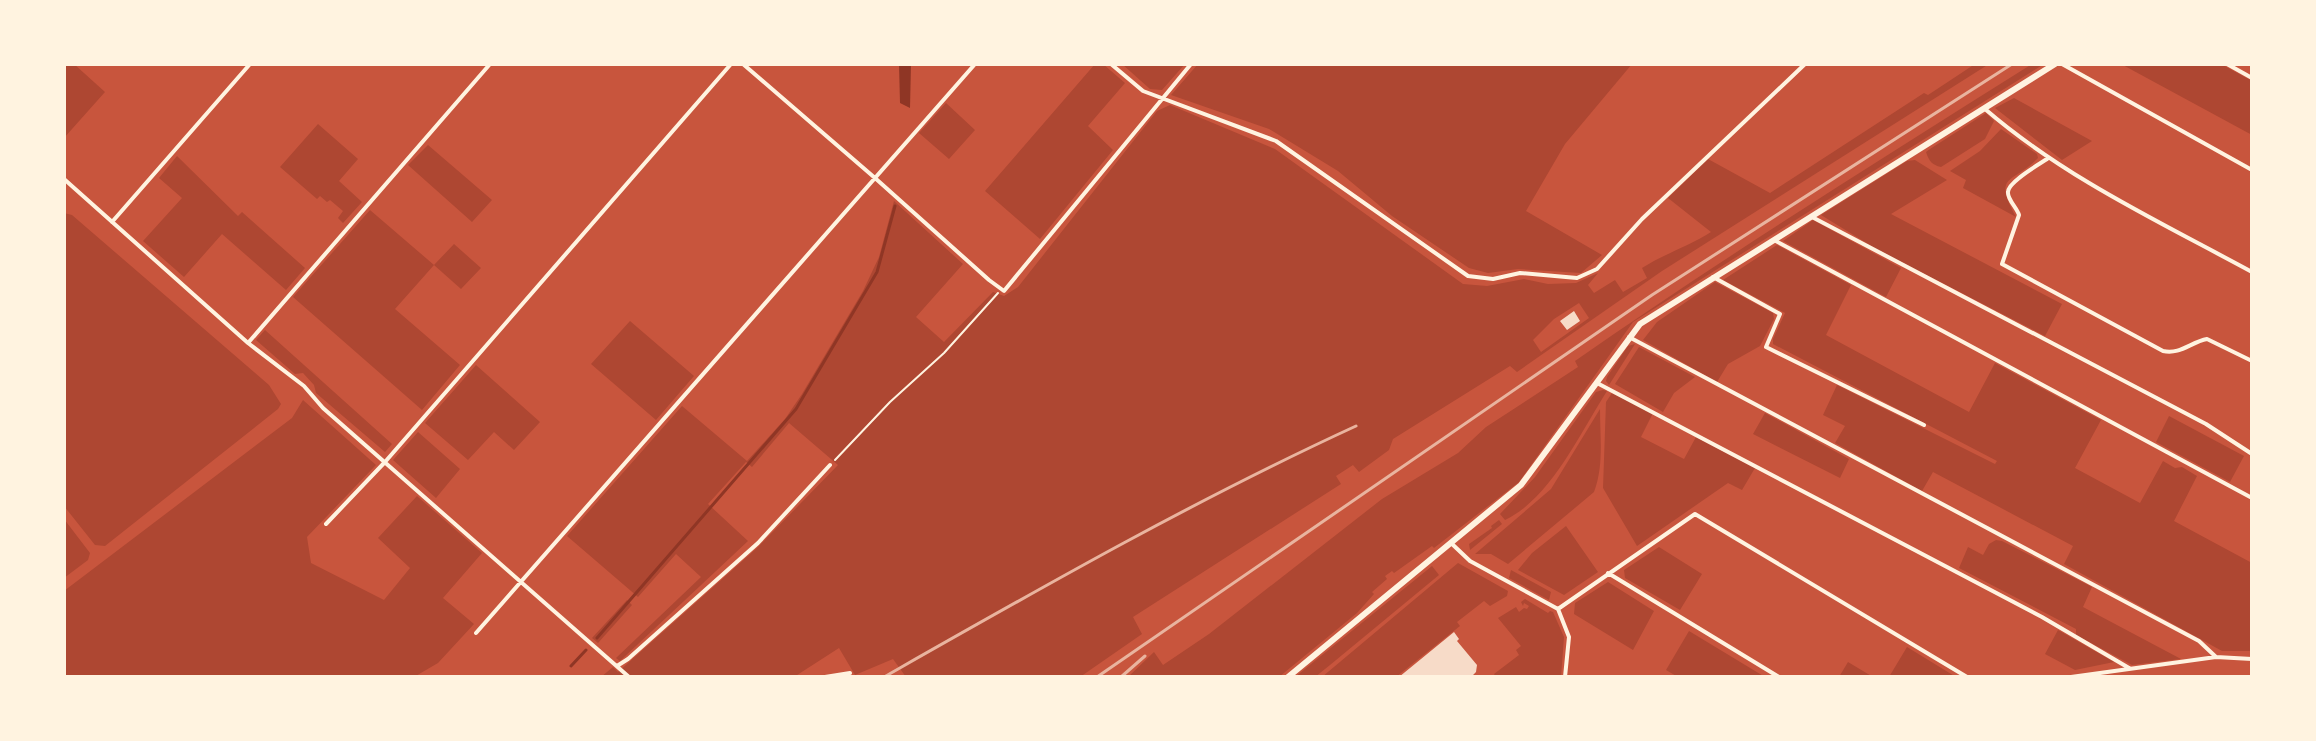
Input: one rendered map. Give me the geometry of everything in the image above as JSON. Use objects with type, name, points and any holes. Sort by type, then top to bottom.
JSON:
[{"type":"street","points":[[112,222],[250,64]]},
{"type":"street","points":[[248,343],[490,64]]},
{"type":"street","points":[[326,524],[385,462],[731,64]]},
{"type":"street","points":[[743,64],[1003,290],[1191,64]]},
{"type":"street","points":[[476,633],[975,64]]},
{"type":"street","points":[[1111,64],[1141,90],[1276,141],[1468,276],[1493,279],[1520,273],[1577,278],[1597,269],[1642,219],[1805,64]]},
{"type":"street","points":[[1288,677],[1528,478],[1629,336],[1649,317],[2055,64]]},
{"type":"street","points":[[2062,64],[2252,170]]},
{"type":"street","points":[[2227,64],[2252,78]]},
{"type":"street","points":[[1983,108],[2047,159],[2252,272]]},
{"type":"street","points":[[2047,159],[2011,183],[2008,195],[2019,215],[2002,264],[2163,351],[2179,351],[2207,339],[2252,361]]},
{"type":"street","points":[[64,179],[248,343],[304,386],[323,408],[629,677]]},
{"type":"street","points":[[1810,216],[2195,418],[2252,454]]},
{"type":"street","points":[[1772,239],[2252,498]]},
{"type":"street","points":[[1713,277],[1780,314],[1766,347],[1924,425]]},
{"type":"street","points":[[1629,336],[2172,626],[2199,641],[2216,657]]},
{"type":"street","points":[[1597,383],[2014,603],[2129,668]]},
{"type":"street","points":[[617,666],[758,543],[830,465]]},
{"type":"street","points":[[1558,609],[1695,514],[1967,677]]},
{"type":"street","points":[[1451,543],[1470,561],[1558,609],[1569,637],[1565,677]]},
{"type":"street","points":[[1608,573],[1779,677]]},
{"type":"street","points":[[2071,677],[2216,657],[2252,659]]},
{"type":"street","points":[[825,677],[850,673]]},
{"type":"path","points":[[830,465],[1003,290]]},
{"type":"shaded area","points":[[64,64],[74,64],[105,92],[64,138]]},
{"type":"shaded area","points":[[899,64],[911,64],[910,108],[900,103]]},
{"type":"shaded area","points":[[1095,64],[1103,64],[1125,83],[1088,126],[1113,150],[1040,239],[985,191]]},
{"type":"shaded area","points":[[1122,64],[1185,64],[1162,90],[1150,89]]},
{"type":"shaded area","points":[[1198,64],[1632,64],[1565,144],[1526,211],[1602,255],[1581,273],[1518,269],[1488,273],[1469,268],[1392,216],[1338,171],[1269,129],[1171,95]]},
{"type":"shaded area","points":[[1975,64],[1989,64],[1662,271],[1517,372],[1510,366],[1393,439],[1389,450],[1359,472],[1353,465],[1336,476],[1341,484],[1133,617],[1142,634],[1080,677],[906,677],[893,659],[855,675],[839,648],[794,677],[601,677],[613,667],[618,672],[757,548],[838,465],[789,423],[752,467],[746,462],[708,504],[748,541],[620,661],[616,658],[701,577],[676,554],[638,597],[567,536],[682,406],[747,461],[785,419],[863,291],[879,257],[894,201],[963,264],[916,317],[944,342],[993,292],[1004,296],[1018,287],[1157,111],[1170,105],[1275,149],[1463,284],[1487,286],[1524,279],[1548,284],[1576,283],[1598,273],[1588,285],[1594,293],[1615,280],[1623,292],[1647,278],[1642,268],[1711,232],[1668,198],[1708,159],[1770,193],[1924,93],[1928,95]],"holes":[[[1579,303],[1589,318],[1541,352],[1533,340],[1554,319]]]},
{"type":"shaded area","points":[[2032,64],[2044,64],[1633,322],[1519,482],[1434,548],[1432,546],[1385,576],[1387,579],[1372,592],[1374,594],[1357,613],[1279,677],[1128,677],[1154,652],[1163,665],[1209,634],[1382,499],[1458,453],[1486,427],[1578,367],[1575,361],[1631,322]]},
{"type":"shaded area","points":[[2121,64],[2221,64],[2252,81],[2252,135]]},
{"type":"shaded area","points":[[2014,98],[2092,141],[2062,160],[1995,108]]},
{"type":"shaded area","points":[[946,103],[975,130],[949,159],[919,133]]},
{"type":"shaded area","points":[[1986,113],[1994,121],[1985,139],[1941,167],[1931,162],[1926,152]]},
{"type":"shaded area","points":[[318,124],[358,159],[339,181],[362,202],[343,223],[338,218],[343,211],[330,200],[327,202],[320,196],[317,199],[280,167]]},
{"type":"shaded area","points":[[2001,129],[2037,154],[2038,158],[2006,186],[2016,217],[1963,188],[1966,180],[1950,171],[1980,151]]},
{"type":"shaded area","points":[[428,145],[492,200],[472,222],[408,165]]},
{"type":"shaded area","points":[[177,156],[238,216],[242,212],[305,268],[286,290],[222,234],[184,277],[143,241],[182,198],[159,178]]},
{"type":"shaded area","points":[[1915,160],[1947,180],[1891,214],[2062,304],[2045,336],[1878,250],[1821,215],[1907,161]]},
{"type":"shaded area","points":[[370,210],[434,265],[395,309],[460,365],[422,410],[293,297]]},
{"type":"shaded area","points":[[64,213],[72,215],[269,385],[281,404],[105,546],[95,545],[64,506]]},
{"type":"shaded area","points":[[1813,220],[1901,268],[1886,297],[1783,241]]},
{"type":"shaded area","points":[[454,244],[481,268],[461,289],[434,265]]},
{"type":"shaded area","points":[[1777,245],[1851,285],[1826,335],[1969,412],[1995,363],[2101,420],[2075,468],[2140,503],[2163,461],[2197,476],[2174,521],[2252,563],[2252,651],[2222,651],[2064,564],[2073,546],[1933,472],[1922,491],[1835,443],[1845,426],[1823,415],[1837,385],[1995,464],[1997,461],[1773,344],[1785,313],[1723,280]]},
{"type":"shaded area","points":[[1715,282],[1773,313],[1774,319],[1760,346],[1728,364],[1717,382],[1643,340],[1657,322]]},
{"type":"shaded area","points":[[630,321],[694,376],[656,420],[591,364]]},
{"type":"shaded area","points":[[265,330],[392,444],[385,452],[316,393],[314,385],[303,373],[295,374],[256,340]]},
{"type":"shaded area","points":[[1635,344],[1609,385],[1607,377],[1628,346]]},
{"type":"shaded area","points":[[1639,347],[1695,377],[1674,393],[1663,412],[1615,384]]},
{"type":"shaded area","points":[[476,365],[540,422],[514,450],[494,432],[468,460],[425,423]]},
{"type":"shaded area","points":[[1607,391],[1550,481],[1521,510],[1505,520],[1500,514],[1535,477],[1596,392]]},
{"type":"shaded area","points":[[1612,393],[1653,413],[1641,437],[1684,459],[1696,437],[1755,468],[1742,490],[1728,483],[1637,546],[1603,488],[1606,402]]},
{"type":"shaded area","points":[[303,400],[376,465],[307,537],[311,563],[384,600],[410,568],[378,538],[417,496],[482,553],[443,598],[474,624],[438,663],[414,677],[64,677],[64,591],[292,418]]},
{"type":"shaded area","points":[[1600,409],[1600,462],[1594,492],[1508,564],[1491,554],[1475,554],[1551,489]]},
{"type":"shaded area","points":[[1765,413],[1849,459],[1840,478],[1753,434]]},
{"type":"shaded area","points":[[2169,416],[2244,456],[2230,482],[2156,442]]},
{"type":"shaded area","points":[[418,432],[460,469],[436,498],[393,460]]},
{"type":"shaded area","points":[[64,519],[90,553],[88,560],[64,578]]},
{"type":"shaded area","points":[[1499,520],[1502,524],[1470,550],[1469,544]]},
{"type":"shaded area","points":[[1566,526],[1598,572],[1564,595],[1518,570],[1532,553]]},
{"type":"shaded area","points":[[1996,540],[2092,587],[2083,607],[2181,659],[2132,665],[2076,635],[2076,629],[1959,568],[1968,547],[1983,555],[1989,544]]},
{"type":"shaded area","points":[[1659,547],[1702,574],[1680,610],[1625,578],[1624,570]]},
{"type":"shaded area","points":[[1458,563],[1508,591],[1507,596],[1490,606],[1484,601],[1457,622],[1460,626],[1396,677],[1322,677]]},
{"type":"shaded area","points":[[1432,566],[1439,575],[1330,665],[1315,677],[1295,677]]},
{"type":"shaded area","points":[[1511,570],[1551,592],[1549,600],[1509,578]]},
{"type":"shaded area","points":[[1608,582],[1654,611],[1633,650],[1574,614],[1575,603]]},
{"type":"shaded area","points":[[1525,599],[1548,613],[1553,612],[1564,637],[1561,677],[1496,677],[1494,674],[1519,655],[1516,650],[1521,646],[1498,618],[1516,607],[1519,612],[1527,609],[1529,606],[1524,603],[1523,606],[1521,602]]},
{"type":"shaded area","points":[[627,600],[632,605],[598,643],[592,638]]},
{"type":"shaded area","points":[[2058,630],[2114,662],[2075,670],[2045,654]]},
{"type":"shaded area","points":[[1689,631],[1765,677],[1678,677],[1666,670]]},
{"type":"shaded area","points":[[1907,647],[1956,677],[1889,677]]},
{"type":"shaded area","points":[[1848,662],[1873,677],[1839,677]]},
{"type":"building","points":[[1574,311],[1580,321],[1567,330],[1560,321]]},
{"type":"building","points":[[1454,632],[1459,639],[1457,641],[1477,665],[1471,677],[1399,677]]},
{"type":"waterway","points":[[597,638],[796,409],[877,272],[895,206]]},
{"type":"waterway","points":[[571,666],[586,650]]},
{"type":"railway","points":[[1097,677],[1652,295],[2012,64]]},
{"type":"railway","points":[[884,677],[1176,515],[1356,426]]},
{"type":"railway","points":[[1121,677],[1145,656]]}]
